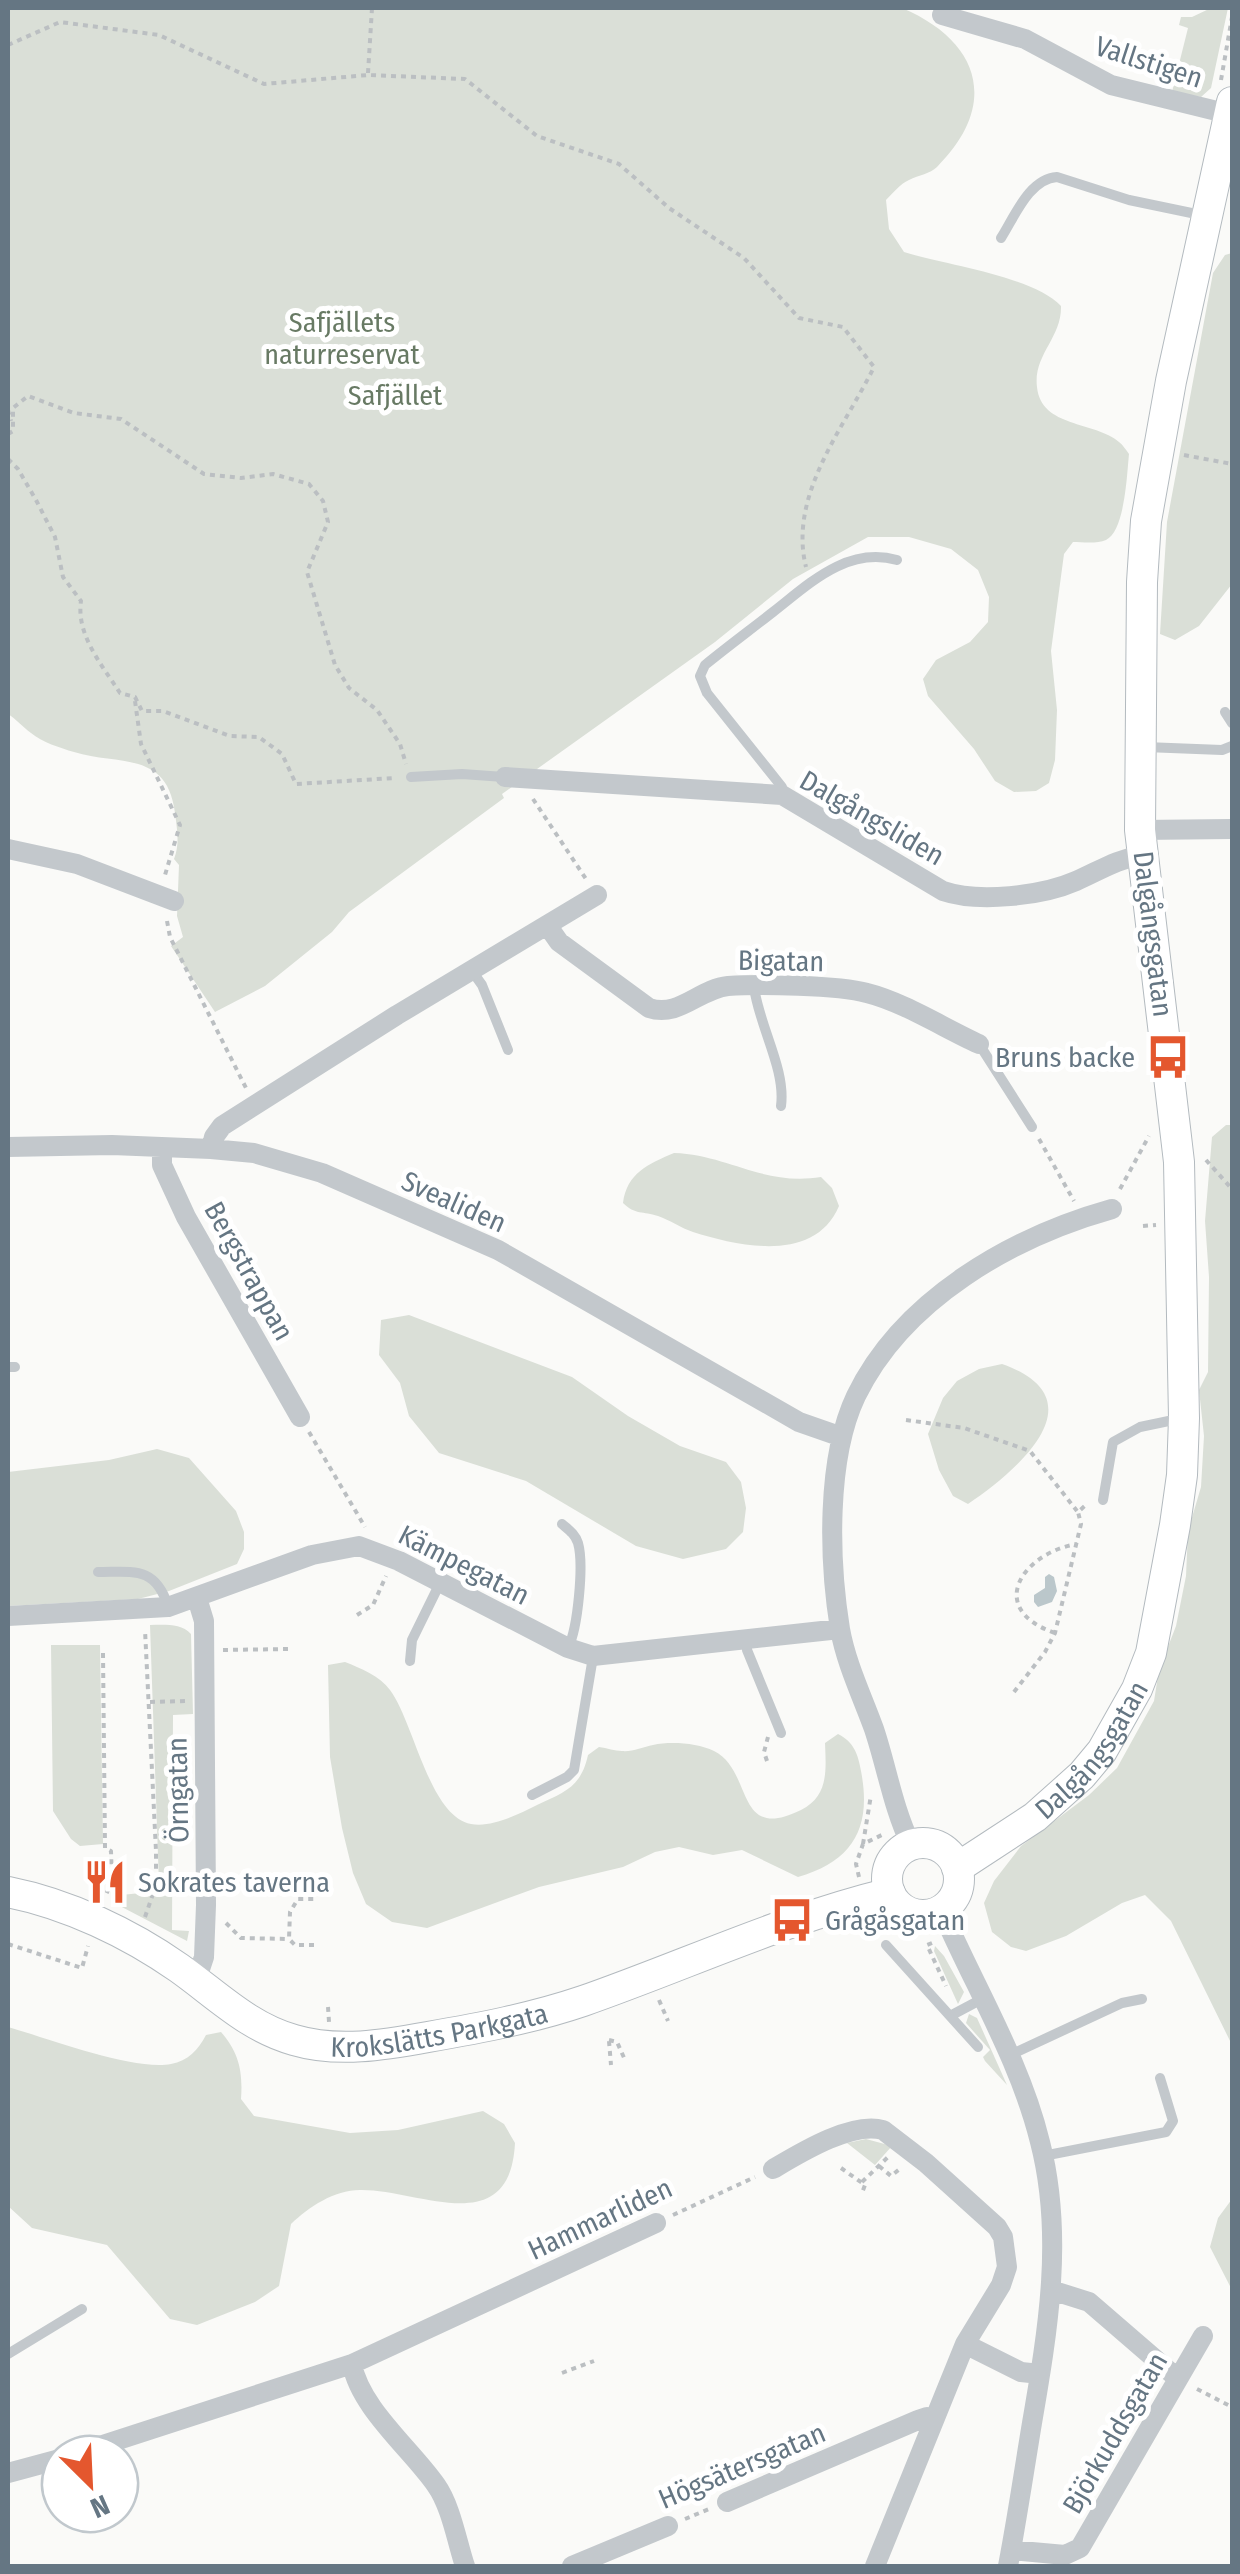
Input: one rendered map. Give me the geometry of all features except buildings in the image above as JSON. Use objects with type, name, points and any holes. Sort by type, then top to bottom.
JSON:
[{"type":"street","name":"Vallstigen","points":[[942,15],[1026,39],[1111,85],[1231,108]]},
{"type":"street","name":"Dalgångsgatan","points":[[957,1868],[1035,1817],[1082,1775],[1102,1751],[1138,1689],[1162,1607],[1182,1475],[1184,1333],[1176,1120],[1141,843],[1142,582],[1146,521],[1171,381],[1231,108]]},
{"type":"street","name":"Dalgångsliden","points":[[505,777],[782,795],[943,892],[956,896],[1040,892],[1072,883],[1116,861],[1141,843],[1232,829]]},
{"type":"street","points":[[8,849],[76,864],[174,902]]},
{"type":"street","points":[[211,1149],[222,1126],[597,895]]},
{"type":"street","name":"Bigatan","points":[[547,924],[559,942],[649,1008],[659,1011],[674,1009],[719,988],[850,990],[870,994],[979,1044]]},
{"type":"street","name":"Svealiden","points":[[8,1147],[211,1149],[254,1153],[322,1172],[498,1250],[799,1422],[842,1437]]},
{"type":"street","name":"Bergstrappan","points":[[162,1147],[162,1165],[186,1217],[300,1417]]},
{"type":"street","points":[[897,1839],[934,1845],[944,1850],[957,1868],[954,1896],[941,1910],[911,1913],[890,1892],[887,1873],[897,1839],[898,1814],[840,1629],[834,1517],[836,1470],[855,1398],[914,1319],[944,1291],[1008,1251],[1084,1217],[1112,1209]]},
{"type":"street","name":"Kämpegatan","points":[[8,1616],[168,1608],[328,1550],[358,1546],[393,1559],[568,1648],[593,1656],[840,1629]]},
{"type":"street","name":"Örngatan","points":[[196,1598],[204,1621],[206,1905],[204,1957],[196,1981]]},
{"type":"street","name":"Krokslätts Parkgata","points":[[8,1892],[46,1902],[114,1929],[196,1981],[252,2024],[321,2047],[366,2047],[467,2031],[546,2012],[792,1920],[890,1892]]},
{"type":"street","points":[[941,1910],[1032,2112],[1044,2156],[1052,2231],[1051,2290],[1040,2374],[1009,2558]]},
{"type":"street","points":[[773,2168],[855,2130],[873,2127],[902,2143],[975,2205],[1003,2237],[1008,2267],[1002,2285],[965,2344],[875,2566]]},
{"type":"street","name":"Hammarliden","points":[[137,2434],[352,2364],[656,2223]]},
{"type":"street","points":[[1051,2290],[1090,2302],[1181,2380]]},
{"type":"street","name":"Björkuddsgatan","points":[[1009,2558],[1064,2555],[1080,2548],[1181,2380],[1203,2336]]},
{"type":"street","points":[[965,2344],[1021,2372],[1040,2374]]},
{"type":"street","points":[[352,2364],[355,2380],[366,2399],[440,2490],[465,2566]]},
{"type":"street","name":"Högsätersgatan","points":[[727,2502],[918,2420],[934,2420]]},
{"type":"street","points":[[8,2472],[40,2463]]},
{"type":"street","name":"Högsätersgatan","points":[[572,2566],[668,2526]]},
{"type":"lane","points":[[1001,238],[1044,178],[1056,177],[1128,200],[1207,216]]},
{"type":"lane","points":[[782,795],[782,787],[708,692],[700,676],[704,665],[810,581],[858,558],[879,555],[897,560]]},
{"type":"lane","points":[[1225,712],[1232,723]]},
{"type":"lane","points":[[1140,747],[1222,750],[1232,746]]},
{"type":"lane","points":[[411,777],[505,777]]},
{"type":"lane","points":[[472,970],[508,1050]]},
{"type":"lane","points":[[754,986],[763,1031],[781,1079],[780,1106]]},
{"type":"lane","points":[[979,1044],[1032,1126]]},
{"type":"lane","points":[[1103,1500],[1113,1442],[1140,1426],[1184,1418]]},
{"type":"lane","points":[[562,1524],[574,1534],[579,1546],[578,1607],[568,1648]]},
{"type":"lane","points":[[98,1572],[140,1572],[154,1579],[162,1588],[168,1608]]},
{"type":"lane","points":[[410,1661],[412,1640],[440,1584]]},
{"type":"lane","points":[[746,1640],[781,1734]]},
{"type":"lane","points":[[532,1796],[574,1770],[593,1656]]},
{"type":"lane","points":[[886,1945],[954,2013],[978,2047]]},
{"type":"lane","points":[[954,2013],[982,1999]]},
{"type":"lane","points":[[1009,2056],[1122,2003],[1142,1999]]},
{"type":"lane","points":[[1044,2156],[1166,2132],[1173,2121],[1160,2078]]},
{"type":"lane","points":[[8,2354],[82,2309]]},
{"type":"path","points":[[368,74],[372,8]]},
{"type":"path","points":[[8,45],[60,22],[159,35],[264,84],[368,74],[465,79],[537,136],[619,164],[669,208],[744,258],[798,318],[843,327],[874,368],[822,458],[802,548],[810,581]]},
{"type":"path","points":[[8,459],[18,468],[55,538],[62,576],[81,600],[78,617],[93,653],[120,693],[135,697],[142,711],[163,711],[230,736],[259,737],[282,754],[296,784],[411,777],[400,744],[377,710],[349,688],[335,665],[308,572],[328,522],[323,501],[309,484],[273,474],[241,478],[204,474],[121,419],[74,413],[28,396],[13,408],[10,432]]},
{"type":"path","points":[[8,410],[10,432]]},
{"type":"path","points":[[1170,452],[1232,464]]},
{"type":"path","points":[[135,697],[141,744],[180,825],[164,879],[174,902],[166,920],[170,937],[255,1106]]},
{"type":"path","points":[[531,780],[532,798],[597,895]]},
{"type":"path","points":[[1112,1209],[1125,1178],[1158,1123],[1176,1120]]},
{"type":"path","points":[[1032,1126],[1067,1187]]},
{"type":"path","points":[[1143,1226],[1160,1225]]},
{"type":"path","points":[[906,1420],[993,1435],[1030,1451],[1078,1512],[1082,1524],[1054,1632],[1046,1652],[1014,1692]]},
{"type":"path","points":[[321,1450],[373,1540],[371,1550]]},
{"type":"path","points":[[1078,1512],[1089,1502],[1103,1500]]},
{"type":"path","points":[[1054,1632],[1027,1620],[1016,1594],[1028,1568],[1041,1556],[1077,1544]]},
{"type":"path","points":[[358,1615],[373,1605],[393,1559]]},
{"type":"path","points":[[144,1922],[154,1890],[156,1801],[145,1619]]},
{"type":"path","points":[[218,1650],[288,1649]]},
{"type":"path","points":[[103,1653],[105,1848],[111,1851],[112,1881],[103,1901]]},
{"type":"path","points":[[149,1702],[195,1701]]},
{"type":"path","points":[[857,1872],[871,1796]]},
{"type":"path","points":[[863,1844],[897,1839]]},
{"type":"path","points":[[154,1890],[195,1896]]},
{"type":"path","points":[[290,1939],[290,1912],[298,1899],[316,1899]]},
{"type":"path","points":[[216,1923],[226,1922],[241,1938],[290,1939],[295,1944],[314,1945]]},
{"type":"path","points":[[8,1944],[82,1968],[90,1938]]},
{"type":"path","points":[[927,1945],[954,2013]]},
{"type":"path","points":[[654,1992],[668,2021]]},
{"type":"path","points":[[611,2065],[609,2040],[616,2042],[625,2060]]},
{"type":"path","points":[[862,2182],[902,2143]]},
{"type":"path","points":[[878,2166],[891,2176],[901,2168]]},
{"type":"path","name":"Hammarliden","points":[[656,2223],[773,2168]]},
{"type":"path","points":[[841,2168],[866,2186],[862,2193]]},
{"type":"path","points":[[562,2373],[594,2361]]},
{"type":"path","points":[[1181,2380],[1232,2407]]},
{"type":"path","name":"Högsätersgatan","points":[[668,2526],[727,2502]]},
{"type":"green space","name":"Safjället","points":[[8,8],[902,8],[928,22],[964,56],[972,76],[974,98],[969,120],[957,143],[937,167],[906,182],[886,200],[889,229],[904,252],[1010,279],[1061,306],[1057,328],[1039,365],[1037,387],[1041,400],[1058,417],[1109,435],[1129,454],[1124,501],[1112,535],[1102,541],[1073,542],[1064,554],[1051,651],[1057,710],[1055,760],[1049,783],[1036,791],[1014,792],[995,781],[974,749],[928,696],[923,679],[936,660],[970,642],[988,622],[989,597],[978,570],[951,549],[909,537],[868,537],[793,579],[715,642],[502,794],[504,798],[349,912],[332,932],[265,986],[215,1012],[171,946],[183,937],[177,916],[175,813],[162,779],[138,764],[51,744],[8,714]]},
{"type":"green space","points":[[1211,8],[1228,8],[1211,88],[1201,97],[1172,92],[1188,28],[1179,25],[1181,17],[1192,17]]},
{"type":"green space","points":[[1232,253],[1232,584],[1199,626],[1175,640],[1160,634],[1167,522],[1213,273],[1225,255]]},
{"type":"green space","points":[[1226,1125],[1232,1125],[1232,2045],[1171,1921],[1145,1895],[1122,1903],[1066,1936],[1026,1951],[1011,1947],[992,1932],[984,1903],[994,1881],[1021,1846],[1089,1795],[1117,1768],[1154,1701],[1159,1670],[1176,1626],[1186,1576],[1188,1531],[1201,1487],[1204,1436],[1199,1390],[1208,1372],[1205,1221],[1212,1137]]},
{"type":"green space","points":[[674,1153],[781,1177],[821,1177],[832,1188],[839,1206],[828,1224],[813,1236],[775,1246],[712,1238],[627,1207],[623,1203],[625,1193],[634,1177]]},
{"type":"green space","points":[[409,1315],[572,1377],[680,1446],[726,1462],[741,1482],[746,1508],[743,1532],[726,1549],[683,1559],[636,1546],[526,1481],[439,1453],[409,1416],[400,1383],[379,1355],[381,1320]]},
{"type":"green space","points":[[1002,1364],[1031,1379],[1045,1396],[1048,1415],[1027,1454],[968,1504],[953,1496],[939,1470],[928,1434],[943,1398],[957,1381],[979,1369]]},
{"type":"green space","points":[[157,1449],[189,1458],[236,1511],[244,1532],[244,1549],[237,1564],[138,1599],[8,1606],[8,1472],[109,1460]]},
{"type":"green space","points":[[150,1625],[177,1626],[191,1634],[193,1714],[173,1715],[172,1930],[189,1931],[187,1941],[118,1905],[111,1896],[151,1892],[159,1884]]},
{"type":"green space","points":[[51,1645],[100,1645],[103,1844],[80,1846],[53,1811]]},
{"type":"green space","points":[[345,1662],[375,1677],[390,1690],[433,1787],[456,1817],[471,1824],[505,1819],[564,1792],[581,1774],[588,1755],[599,1747],[626,1751],[668,1743],[714,1751],[735,1773],[755,1811],[765,1818],[780,1818],[801,1810],[817,1797],[824,1781],[825,1743],[838,1734],[852,1745],[860,1765],[864,1809],[860,1825],[854,1839],[833,1862],[798,1877],[742,1850],[713,1855],[679,1847],[655,1852],[623,1867],[539,1887],[427,1928],[392,1922],[366,1904],[353,1873],[342,1828],[330,1757],[328,1665]]},
{"type":"green space","points":[[935,1946],[964,1992],[958,2004],[934,1951]]},
{"type":"green space","points":[[969,2014],[977,2018],[1007,2085],[985,2061],[983,2057],[990,2050],[966,2023]]},
{"type":"green space","points":[[8,2027],[113,2058],[155,2065],[183,2060],[206,2035],[221,2032],[238,2063],[241,2099],[254,2116],[350,2133],[398,2130],[483,2111],[504,2124],[515,2143],[509,2173],[497,2192],[479,2201],[434,2201],[360,2190],[331,2196],[291,2224],[279,2286],[255,2302],[197,2325],[170,2319],[107,2245],[32,2228],[8,2206]]},
{"type":"green space","points":[[866,2139],[892,2146],[875,2165],[847,2143]]},
{"type":"green space","points":[[1232,2199],[1232,2290],[1210,2247],[1218,2218]]},
{"type":"shaded area","points":[[1045,1577],[1054,1577],[1057,1591],[1052,1602],[1038,1607],[1034,1595],[1045,1588]]},
{"type":"place","name":"Bruns backe","points":[[1168,1057]]},
{"type":"place","name":"Sokrates taverna","points":[[105,1882]]},
{"type":"place","name":"Grågåsgatan","points":[[792,1920]]},
{"type":"park label","name":"Safjällets naturreservat","points":[[342,338]]}]
